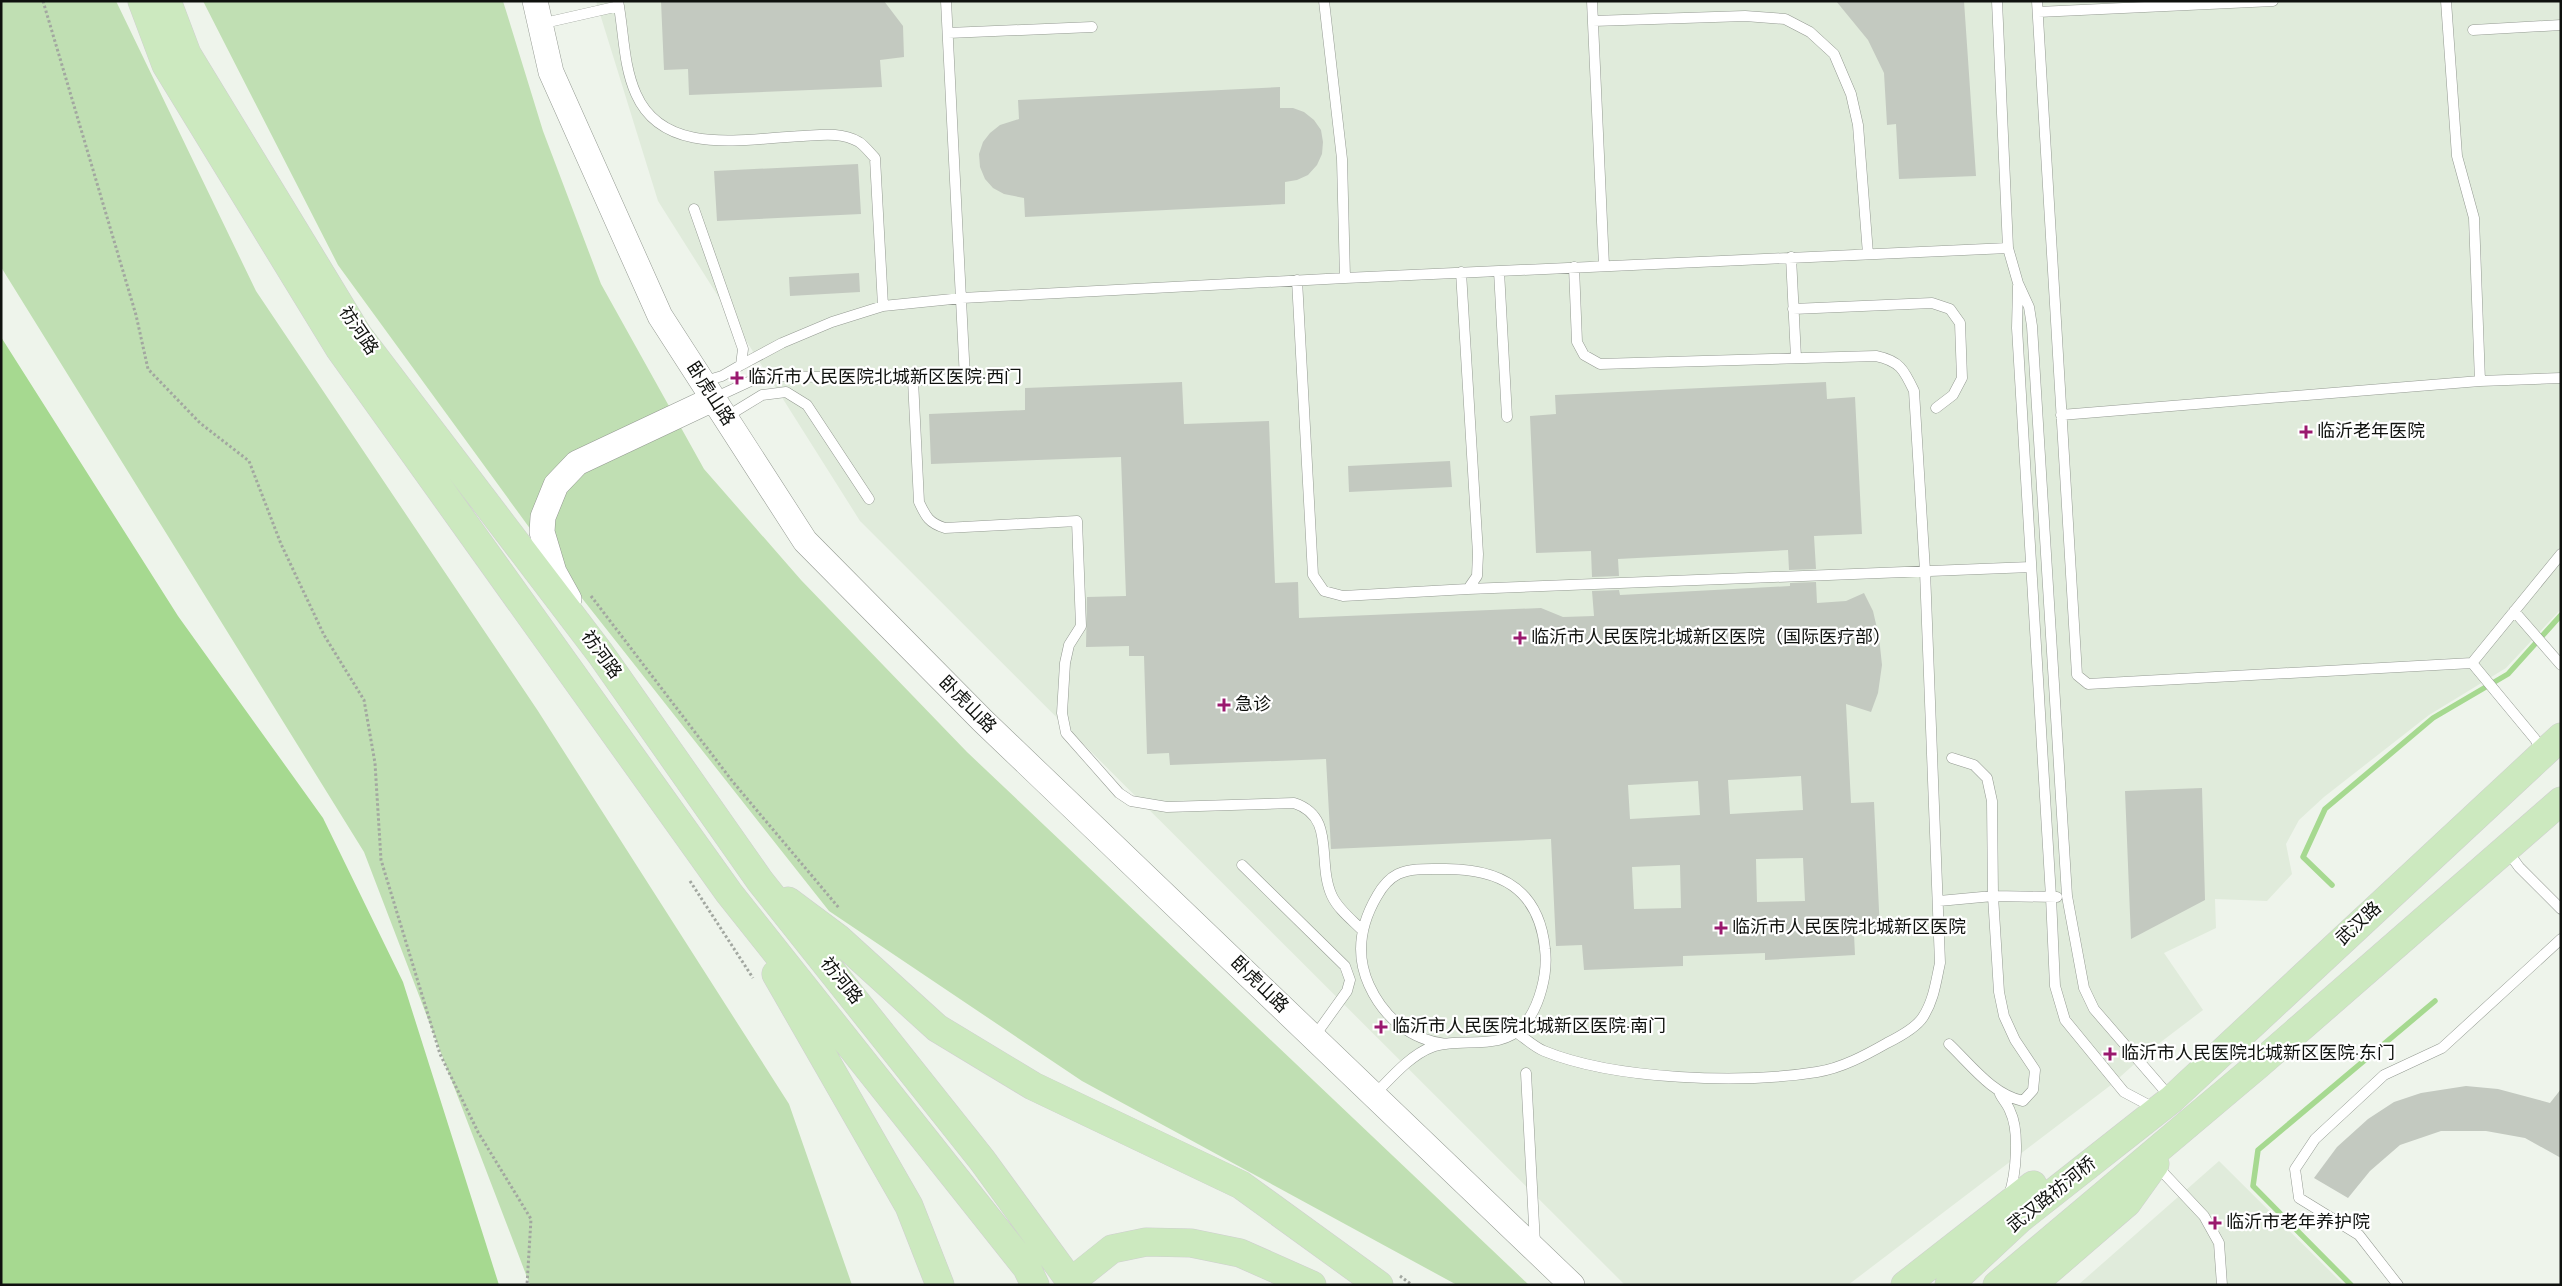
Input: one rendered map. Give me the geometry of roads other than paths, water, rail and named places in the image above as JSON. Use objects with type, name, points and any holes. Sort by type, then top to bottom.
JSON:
[{"type":"main road","name":"祊河路","points":[[142,1],[166,65],[339,348],[729,893],[1027,1268],[1035,1285]]},
{"type":"main road","name":"祊河路","points":[[167,1],[187,54],[358,335],[600,653],[760,881],[1078,1279]]},
{"type":"main road","name":"武汉路","points":[[2013,1213],[2085,1144],[2165,1105],[2552,744]]},
{"type":"main road","points":[[2032,1285],[2127,1203],[2180,1130],[2265,1059],[2561,801]]},
{"type":"main road","points":[[760,881],[839,939],[937,1028],[1033,1086],[1241,1185],[1387,1279]]},
{"type":"main road","points":[[729,893],[909,1206],[940,1285]]},
{"type":"main road","name":"武汉路祊河桥","points":[[1998,1285],[2180,1130]]},
{"type":"main road","points":[[1905,1285],[2013,1213]]},
{"type":"main road","name":"武汉路祊河桥","points":[[1949,1285],[2013,1213]]},
{"type":"main road","points":[[1078,1279],[1112,1248],[1146,1242],[1191,1243],[1240,1253],[1312,1285]]},
{"type":"street","name":"卧虎山路","points":[[538,13],[551,72],[660,316],[805,541],[983,721],[1572,1285]]},
{"type":"street","points":[[600,653],[554,572],[542,532],[543,517],[556,485],[577,463],[714,399]]},
{"type":"lane","points":[[714,399],[756,379],[787,376],[913,380],[965,379],[946,1]]},
{"type":"lane","points":[[1324,1],[1342,159],[1345,278]]},
{"type":"lane","points":[[1592,1],[1604,266]]},
{"type":"lane","points":[[1997,1],[2008,248],[2018,283],[2029,307],[2032,326],[2068,896],[2084,988],[2094,1009],[2165,1105]]},
{"type":"lane","points":[[2038,1],[2077,675],[2088,684],[2472,663],[2561,554]]},
{"type":"lane","points":[[2038,12],[2273,1]]},
{"type":"lane","points":[[2446,1],[2458,156],[2474,218],[2480,382]]},
{"type":"lane","points":[[538,13],[619,3],[628,74],[636,96],[650,118],[670,132],[693,139],[835,134],[859,142],[875,158],[883,306]]},
{"type":"lane","points":[[1593,21],[1745,16],[1785,19],[1810,32],[1834,54],[1851,94],[1858,125],[1868,254]]},
{"type":"lane","points":[[2473,30],[2561,25]]},
{"type":"lane","points":[[948,33],[1092,27]]},
{"type":"lane","points":[[694,209],[742,349],[741,365]]},
{"type":"lane","points":[[714,399],[722,376],[741,365],[782,343],[832,322],[883,306],[962,298],[1297,280],[2008,248]]},
{"type":"lane","points":[[1791,257],[1796,358]]},
{"type":"lane","points":[[1516,1032],[1542,1051],[1570,1060],[1622,1072],[1681,1077],[1759,1076],[1818,1072],[1860,1058],[1901,1036],[1923,1018],[1934,992],[1940,963],[1925,570],[1914,391],[1904,371],[1891,359],[1876,356],[1600,364],[1584,355],[1577,342],[1574,267]]},
{"type":"lane","points":[[1499,271],[1507,417]]},
{"type":"lane","points":[[1460,272],[1478,554],[1477,576],[1468,589]]},
{"type":"lane","points":[[1297,280],[1313,574],[1324,591],[1343,596],[1468,589],[2031,567]]},
{"type":"lane","points":[[2018,283],[2017,328],[2051,897],[2054,986],[2065,1020],[2124,1092],[2165,1105]]},
{"type":"lane","points":[[1793,309],[1932,303],[1950,309],[1960,323],[1962,378],[1953,395],[1936,408]]},
{"type":"lane","points":[[2061,415],[2480,382],[2561,378]]},
{"type":"lane","points":[[913,380],[919,502],[924,514],[933,524],[945,528],[1077,521],[1080,626],[1069,645],[1062,689],[1062,713],[1066,733],[1118,793],[1132,801],[1166,807],[1294,803],[1306,807],[1316,817],[1321,832],[1325,875],[1332,896],[1362,930]]},
{"type":"lane","points":[[714,399],[786,392],[807,405],[869,499]]},
{"type":"lane","points":[[2514,611],[2561,665]]},
{"type":"lane","points":[[2472,663],[2535,739],[2552,744]]},
{"type":"lane","points":[[1949,1044],[1996,1089],[2010,1098],[2024,1101],[2033,1090],[2035,1070],[2015,1040],[2004,1016],[1999,992],[1993,896],[1992,801],[1987,778],[1974,765],[1952,758]]},
{"type":"lane","points":[[2506,849],[2519,867],[2561,909]]},
{"type":"lane","points":[[1242,865],[1345,966],[1350,980],[1347,991],[1314,1037]]},
{"type":"lane","points":[[1374,1095],[1420,1054],[1432,1047],[1446,1044],[1496,1041],[1516,1032],[1534,1011],[1546,963],[1538,917],[1520,891],[1503,878],[1470,868],[1418,869],[1398,874],[1384,884],[1368,911],[1362,930],[1360,948],[1363,972],[1374,996],[1394,1021],[1415,1036],[1428,1042],[1446,1044]]},
{"type":"lane","points":[[1938,901],[1993,896],[2068,896]]},
{"type":"lane","points":[[2398,1285],[2359,1235],[2299,1198],[2295,1169],[2315,1139],[2384,1074],[2442,1048],[2561,939]]},
{"type":"lane","points":[[1526,1073],[1536,1250]]},
{"type":"lane","points":[[1996,1089],[2011,1112],[2015,1135],[2013,1213]]},
{"type":"lane","points":[[2155,1164],[2204,1216],[2218,1243],[2222,1285]]},
{"type":"waterway","points":[[2332,885],[2303,857],[2325,809],[2433,718],[2508,674],[2561,615]]},
{"type":"waterway","points":[[2351,1285],[2253,1186],[2258,1150],[2435,1001]]},
{"type":"place","name":"临沂市人民医院北城新区医院·西门","points":[[737,378]]},
{"type":"place","name":"临沂老年医院","points":[[2306,432]]},
{"type":"place","name":"临沂市人民医院北城新区医院（国际医疗部）","points":[[1520,638]]},
{"type":"place","name":"急诊","points":[[1224,705]]},
{"type":"place","name":"临沂市人民医院北城新区医院","points":[[1721,928]]},
{"type":"place","name":"临沂市人民医院北城新区医院·南门","points":[[1381,1027]]},
{"type":"place","name":"临沂市人民医院北城新区医院·东门","points":[[2110,1054]]},
{"type":"place","name":"临沂市老年养护院","points":[[2215,1223]]}]
